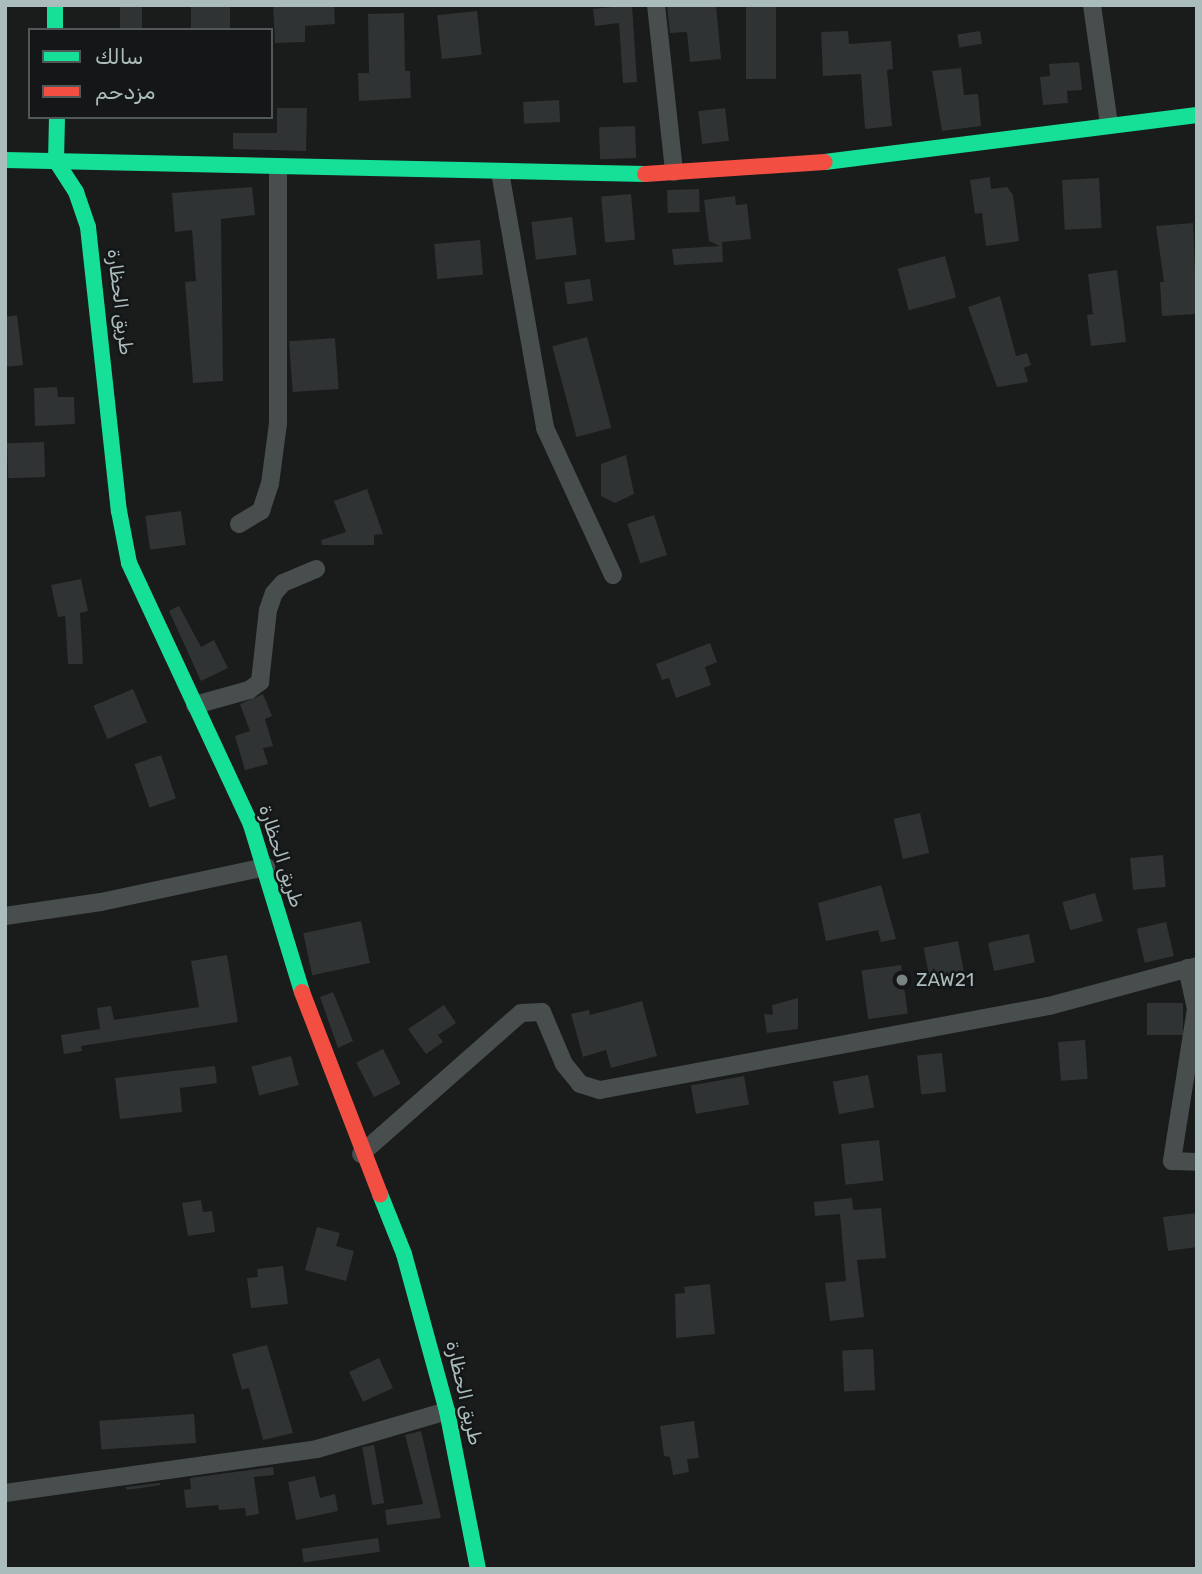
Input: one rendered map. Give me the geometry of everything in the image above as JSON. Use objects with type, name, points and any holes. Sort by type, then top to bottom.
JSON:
[{"type":"street","points":[[55,5],[55,28]]},
{"type":"street","points":[[656,5],[674,172]]},
{"type":"street","points":[[1092,5],[1109,125]]},
{"type":"street","points":[[5,160],[500,172],[674,172],[833,161],[1197,115]]},
{"type":"street","points":[[56,160],[57,119]]},
{"type":"street","name":"طريق الحظارة","points":[[56,160],[76,192],[88,227],[126,554],[141,596],[234,785],[266,867],[316,1033],[361,1154],[404,1254],[447,1411],[478,1569]]},
{"type":"street","points":[[239,524],[261,511],[270,484],[278,423],[278,167]]},
{"type":"street","points":[[500,172],[545,428],[612,575]]},
{"type":"street","points":[[195,705],[257,686],[262,677],[268,610],[274,593],[283,583],[316,569]]},
{"type":"street","points":[[5,916],[100,902],[266,867]]},
{"type":"street","points":[[361,1154],[520,1013],[542,1012],[564,1064],[580,1084],[600,1090],[1049,1006],[1192,967],[1196,1009],[1172,1161],[1197,1162]]},
{"type":"street","points":[[5,1493],[317,1449],[447,1411]]},
{"type":"building","points":[[120,5],[142,5],[142,28],[120,28]]},
{"type":"building","points":[[191,5],[230,5],[230,28],[191,28]]},
{"type":"building","points":[[273,5],[334,5],[335,24],[305,26],[305,42],[275,43]]},
{"type":"building","points":[[632,5],[637,82],[623,83],[619,23],[595,26],[593,9]]},
{"type":"building","points":[[667,5],[716,5],[721,59],[690,62],[687,32],[670,33]]},
{"type":"building","points":[[746,5],[776,5],[776,79],[746,79]]},
{"type":"building","points":[[477,11],[482,55],[442,59],[437,15]]},
{"type":"building","points":[[404,13],[405,71],[410,71],[411,98],[359,101],[358,73],[369,73],[368,14]]},
{"type":"building","points":[[848,31],[849,44],[891,41],[893,69],[887,70],[892,126],[865,129],[861,74],[823,76],[821,32]]},
{"type":"building","points":[[980,31],[982,44],[959,47],[957,35]]},
{"type":"building","points":[[1079,62],[1082,90],[1067,91],[1068,103],[1043,105],[1040,77],[1050,76],[1049,64]]},
{"type":"building","points":[[961,68],[964,95],[978,94],[981,126],[942,131],[932,71]]},
{"type":"building","points":[[559,100],[560,122],[524,124],[523,102]]},
{"type":"building","points":[[277,108],[307,108],[306,151],[233,149],[233,133],[277,133]]},
{"type":"building","points":[[725,108],[729,141],[702,144],[698,111]]},
{"type":"building","points":[[635,126],[636,158],[600,159],[599,127]]},
{"type":"building","points":[[990,177],[991,189],[1007,187],[1013,195],[1019,241],[986,246],[982,213],[975,214],[970,180]]},
{"type":"building","points":[[1099,178],[1102,228],[1065,230],[1062,180]]},
{"type":"building","points":[[252,187],[255,215],[221,219],[223,381],[193,383],[185,282],[196,281],[192,230],[175,232],[172,193]]},
{"type":"building","points":[[699,189],[700,212],[668,213],[667,190]]},
{"type":"building","points":[[631,194],[635,240],[605,242],[601,197]]},
{"type":"building","points":[[735,196],[736,205],[747,204],[751,239],[722,242],[723,262],[674,265],[672,249],[720,246],[709,241],[704,200]]},
{"type":"building","points":[[572,217],[577,255],[536,260],[531,222]]},
{"type":"building","points":[[1193,223],[1197,314],[1162,316],[1160,282],[1164,282],[1156,226]]},
{"type":"building","points":[[480,240],[483,275],[437,279],[434,244]]},
{"type":"building","points":[[945,256],[956,298],[909,310],[898,269]]},
{"type":"building","points":[[1117,270],[1126,342],[1091,346],[1087,315],[1093,314],[1088,274]]},
{"type":"building","points":[[590,279],[593,301],[567,304],[564,283]]},
{"type":"building","points":[[1000,296],[1016,356],[1027,353],[1031,365],[1024,368],[1028,382],[997,387],[968,307]]},
{"type":"building","points":[[17,315],[23,365],[5,367],[5,317]]},
{"type":"building","points":[[587,337],[611,428],[577,437],[552,346]]},
{"type":"building","points":[[335,338],[339,389],[293,392],[289,341]]},
{"type":"building","points":[[57,387],[58,397],[74,397],[75,424],[35,426],[34,388]]},
{"type":"building","points":[[44,442],[45,477],[8,478],[7,443]]},
{"type":"building","points":[[626,455],[634,494],[615,503],[601,496],[601,464]]},
{"type":"building","points":[[367,489],[383,534],[374,535],[374,545],[322,545],[321,540],[346,532],[334,501]]},
{"type":"building","points":[[181,511],[186,545],[150,550],[145,516]]},
{"type":"building","points":[[654,515],[667,555],[640,564],[627,524]]},
{"type":"building","points":[[81,579],[88,611],[80,613],[83,664],[68,664],[65,616],[58,617],[51,585]]},
{"type":"building","points":[[179,606],[201,647],[214,640],[228,668],[201,681],[169,611]]},
{"type":"building","points":[[710,643],[717,662],[705,667],[711,685],[676,698],[669,678],[662,680],[656,664]]},
{"type":"building","points":[[133,689],[147,722],[107,739],[93,706]]},
{"type":"building","points":[[263,694],[272,716],[265,719],[273,746],[263,748],[268,764],[245,770],[235,736],[250,731],[240,704]]},
{"type":"building","points":[[161,755],[176,798],[150,808],[135,764]]},
{"type":"building","points":[[920,813],[929,853],[903,859],[894,819]]},
{"type":"building","points":[[1163,855],[1166,887],[1133,890],[1130,858]]},
{"type":"building","points":[[881,885],[896,939],[881,942],[878,930],[826,941],[818,903]]},
{"type":"building","points":[[1095,893],[1103,921],[1070,930],[1062,902]]},
{"type":"building","points":[[361,921],[370,963],[312,975],[303,933]]},
{"type":"building","points":[[1166,922],[1174,956],[1145,963],[1137,929]]},
{"type":"building","points":[[1029,934],[1035,962],[994,971],[988,943]]},
{"type":"building","points":[[958,941],[964,971],[930,978],[924,948]]},
{"type":"building","points":[[227,955],[238,1022],[81,1046],[82,1051],[64,1054],[61,1035],[100,1029],[97,1008],[111,1006],[114,1020],[199,1007],[191,961]]},
{"type":"building","points":[[901,965],[908,1014],[868,1019],[861,971]]},
{"type":"building","points":[[333,992],[353,1041],[338,1048],[320,997]]},
{"type":"building","points":[[798,998],[798,1029],[767,1033],[764,1014],[773,1015],[772,1005]]},
{"type":"building","points":[[642,1001],[657,1056],[611,1068],[606,1050],[583,1057],[571,1014],[589,1010],[590,1015]]},
{"type":"building","points":[[1147,1003],[1183,1003],[1183,1035],[1147,1035]]},
{"type":"building","points":[[444,1005],[456,1023],[438,1035],[443,1042],[426,1054],[408,1029]]},
{"type":"building","points":[[1085,1040],[1088,1079],[1061,1081],[1058,1042]]},
{"type":"building","points":[[383,1049],[401,1084],[374,1097],[356,1063]]},
{"type":"building","points":[[942,1053],[946,1092],[921,1094],[917,1056]]},
{"type":"building","points":[[291,1056],[299,1085],[259,1096],[251,1067]]},
{"type":"building","points":[[215,1066],[217,1083],[180,1088],[182,1112],[120,1119],[115,1078]]},
{"type":"building","points":[[868,1075],[874,1107],[839,1114],[833,1082]]},
{"type":"building","points":[[744,1076],[749,1105],[696,1114],[691,1085]]},
{"type":"building","points":[[879,1140],[883,1181],[845,1185],[841,1144]]},
{"type":"building","points":[[852,1198],[853,1210],[881,1208],[886,1258],[857,1260],[864,1317],[830,1321],[825,1283],[846,1281],[840,1214],[815,1216],[814,1202]]},
{"type":"building","points":[[201,1200],[203,1212],[212,1211],[215,1232],[188,1236],[182,1203]]},
{"type":"building","points":[[1197,1213],[1197,1247],[1168,1251],[1163,1217]]},
{"type":"building","points":[[317,1227],[340,1233],[336,1246],[354,1251],[346,1281],[305,1270]]},
{"type":"building","points":[[283,1266],[288,1304],[251,1308],[247,1278],[258,1277],[257,1269]]},
{"type":"building","points":[[710,1284],[715,1334],[676,1338],[675,1294],[685,1293],[684,1287]]},
{"type":"building","points":[[267,1345],[293,1433],[263,1440],[249,1388],[242,1390],[232,1354]]},
{"type":"building","points":[[873,1349],[875,1390],[844,1392],[842,1351]]},
{"type":"building","points":[[379,1358],[393,1388],[363,1402],[349,1372]]},
{"type":"building","points":[[194,1414],[196,1443],[101,1450],[99,1421]]},
{"type":"building","points":[[694,1421],[699,1458],[687,1459],[689,1472],[673,1475],[670,1457],[664,1456],[660,1426]]},
{"type":"building","points":[[421,1431],[441,1518],[387,1525],[385,1510],[423,1504],[405,1435]]},
{"type":"building","points":[[374,1445],[384,1503],[372,1505],[362,1447]]},
{"type":"building","points":[[273,1467],[274,1475],[254,1477],[259,1514],[246,1516],[245,1508],[219,1510],[218,1505],[186,1508],[184,1490],[191,1489],[190,1478]]},
{"type":"building","points":[[315,1476],[320,1498],[335,1494],[338,1511],[296,1520],[288,1482]]},
{"type":"building","points":[[160,1483],[127,1490],[126,1487]]},
{"type":"building","points":[[378,1538],[380,1552],[304,1563],[302,1549]]},
{"type":"traffic: fast","points":[[55,5],[55,28]]},
{"type":"traffic: fast","points":[[825,162],[1197,115]]},
{"type":"traffic: fast","points":[[57,119],[56,161],[76,192],[88,227],[119,511],[129,563],[251,825],[302,992]]},
{"type":"traffic: fast","points":[[5,160],[645,174]]},
{"type":"traffic: fast","points":[[380,1194],[404,1254],[447,1411],[478,1569]]},
{"type":"traffic: jam","points":[[645,174],[825,162]]},
{"type":"traffic: jam","points":[[302,992],[380,1194]]},
{"type":"place","name":"ZAW21","points":[[902,980]]}]
